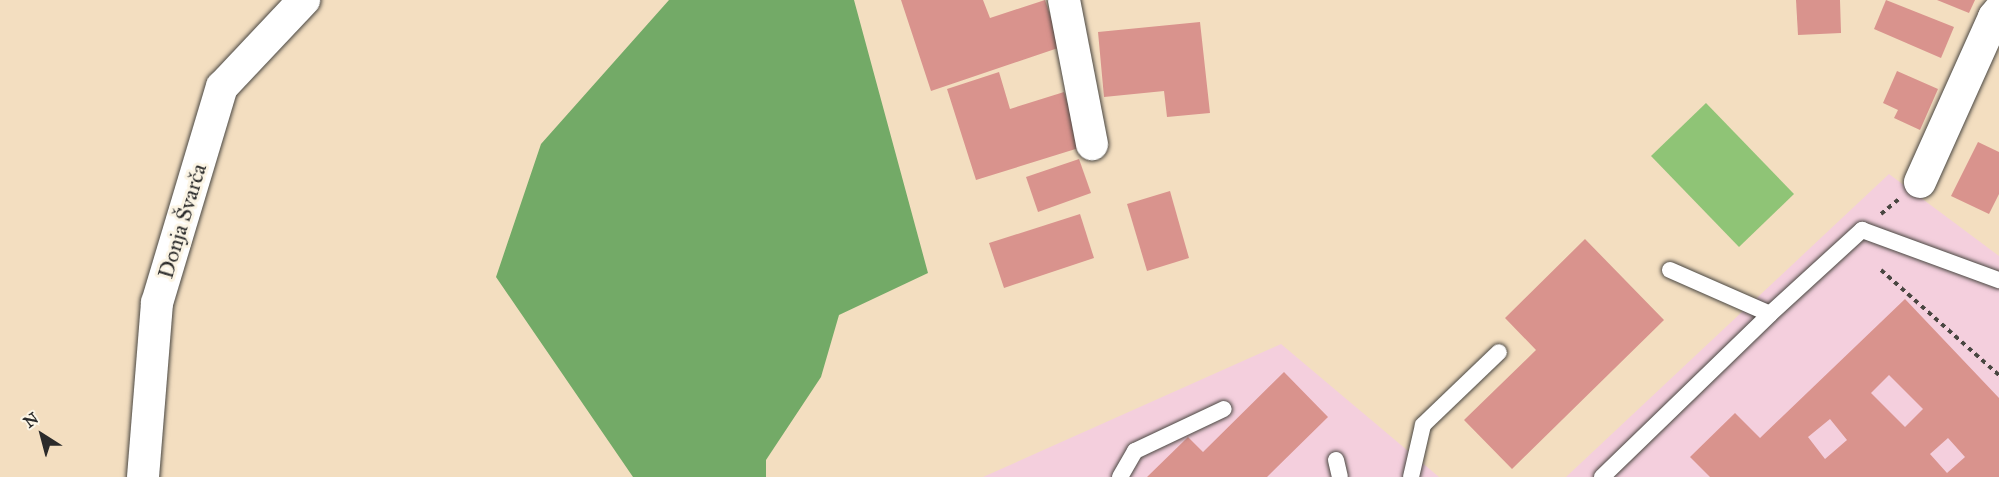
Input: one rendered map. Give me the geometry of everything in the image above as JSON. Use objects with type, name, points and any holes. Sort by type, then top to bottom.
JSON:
[{"type":"street","name":"Donja Švarča","points":[[143,477],[157,303],[222,87],[304,0]]},
{"type":"street","points":[[1064,0],[1092,144]]},
{"type":"street","points":[[1920,182],[1994,17],[1999,11]]},
{"type":"lane","points":[[1604,476],[1770,314],[1862,230],[1999,280]]},
{"type":"lane","points":[[1670,270],[1770,314]]},
{"type":"lane","points":[[1411,477],[1422,425],[1499,352]]},
{"type":"lane","points":[[1120,477],[1135,451],[1224,409]]},
{"type":"path","points":[[1862,230],[1920,182]]},
{"type":"path","points":[[1881,270],[1999,375]]},
{"type":"shaded area","points":[[1889,174],[1999,256],[1999,477],[1566,477]]},
{"type":"shaded area","points":[[1281,344],[1439,477],[983,477]]},
{"type":"green space","points":[[669,0],[854,0],[928,273],[839,315],[821,377],[766,460],[766,477],[633,477],[496,277],[541,144]]},
{"type":"green space","points":[[1706,103],[1794,194],[1739,247],[1651,156]]},
{"type":"building","points":[[901,0],[983,0],[990,18],[1045,0],[1061,47],[931,91]]},
{"type":"building","points":[[1796,0],[1840,0],[1841,33],[1798,35]]},
{"type":"building","points":[[1886,0],[1954,27],[1941,58],[1874,29]]},
{"type":"building","points":[[1937,0],[1975,0],[1969,13]]},
{"type":"building","points":[[1200,22],[1210,113],[1167,117],[1164,91],[1104,97],[1098,32]]},
{"type":"building","points":[[1897,71],[1938,89],[1920,130],[1894,118],[1898,110],[1883,103]]},
{"type":"building","points":[[999,72],[1010,109],[1064,92],[1082,147],[976,180],[947,89]]},
{"type":"building","points":[[1978,142],[1999,152],[1999,194],[1989,214],[1951,196]]},
{"type":"building","points":[[1079,159],[1091,193],[1038,212],[1026,177]]},
{"type":"building","points":[[1170,191],[1189,258],[1147,271],[1127,204]]},
{"type":"building","points":[[1080,214],[1094,258],[1004,288],[989,243]]},
{"type":"building","points":[[1585,239],[1664,320],[1512,469],[1464,420],[1536,350],[1505,318]]},
{"type":"building","points":[[1905,299],[1999,398],[1999,477],[1710,477],[1690,457],[1735,413],[1760,438]],"holes":[[[1889,375],[1923,409],[1905,427],[1871,393]],[[1830,419],[1847,440],[1825,459],[1808,437]],[[1948,438],[1965,457],[1947,473],[1930,454]]]},
{"type":"building","points":[[1284,372],[1328,417],[1267,477],[1147,477],[1188,437],[1203,452]]}]
